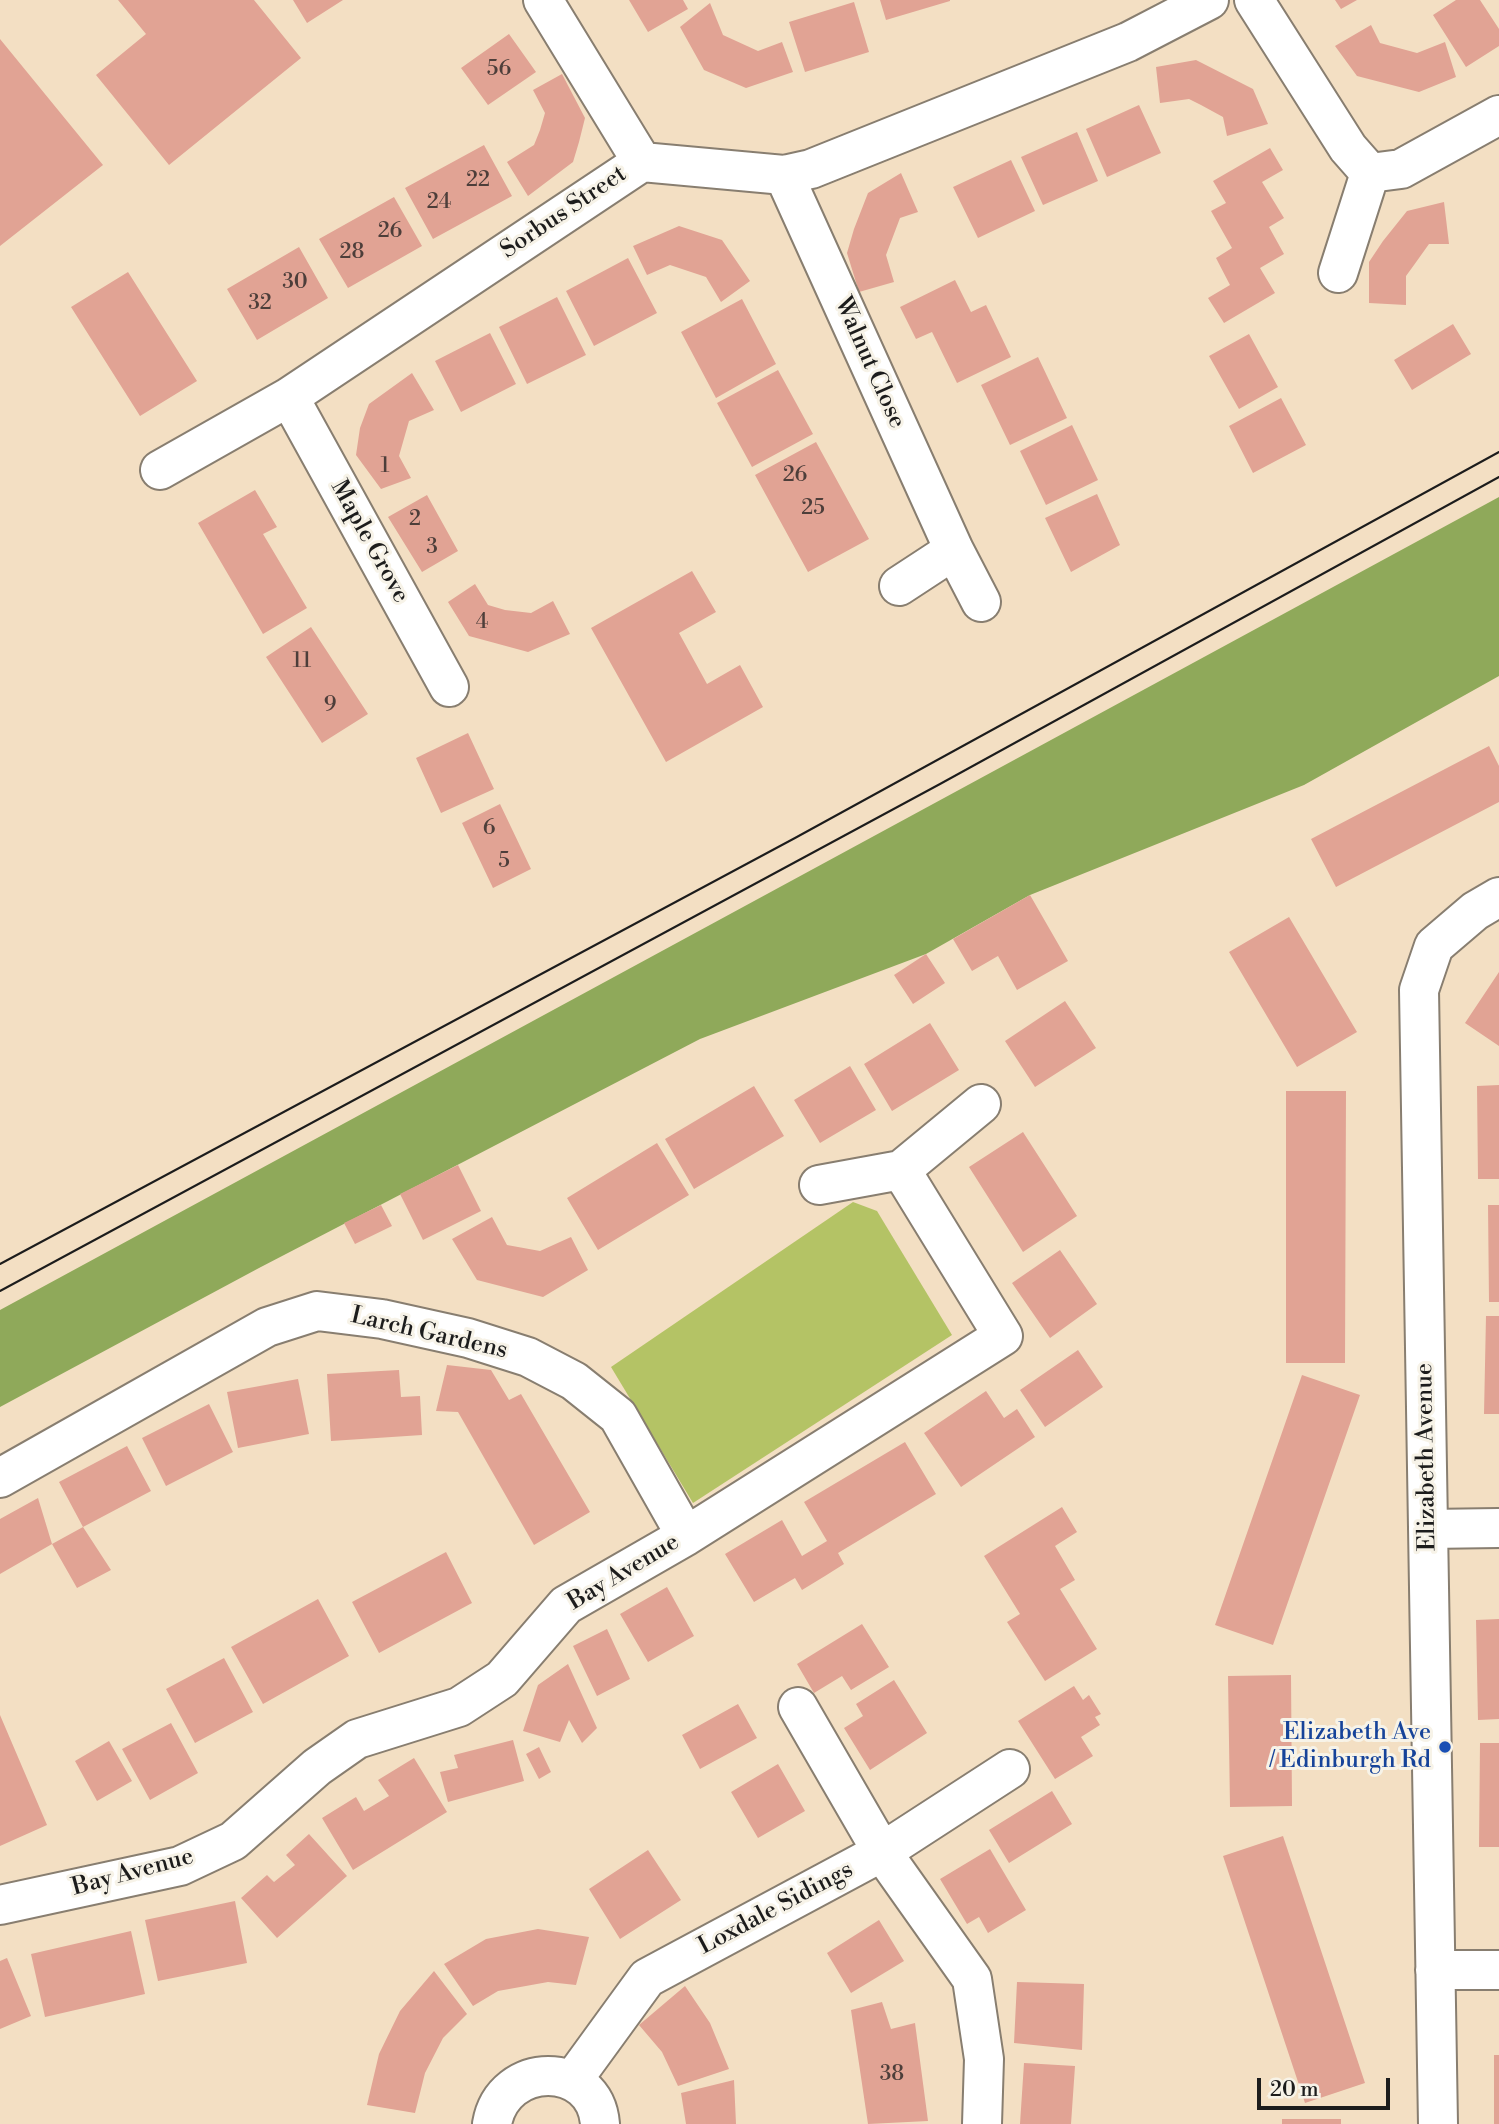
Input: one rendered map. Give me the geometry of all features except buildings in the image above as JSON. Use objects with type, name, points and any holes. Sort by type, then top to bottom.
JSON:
[{"type":"street","points":[[543,0],[642,162]]},
{"type":"street","name":"Sorbus Street","points":[[160,470],[289,397],[642,162],[785,176],[811,169],[1128,42],[1209,0]]},
{"type":"street","points":[[1254,0],[1349,148],[1370,173]]},
{"type":"street","points":[[1370,173],[1401,169],[1499,115]]},
{"type":"street","points":[[1338,273],[1370,173]]},
{"type":"street","name":"Walnut Close","points":[[785,176],[954,550],[981,602]]},
{"type":"street","name":"Maple Grove","points":[[289,397],[449,687]]},
{"type":"street","points":[[899,586],[954,550]]},
{"type":"street","name":"Elizabeth Avenue","points":[[1438,2124],[1419,990],[1434,946],[1475,911],[1499,897]]},
{"type":"street","points":[[819,1185],[901,1170],[981,1104]]},
{"type":"street","name":"Bay Avenue","points":[[0,1905],[180,1866],[233,1841],[317,1767],[357,1739],[459,1707],[502,1679],[566,1605],[686,1536],[1003,1336],[901,1170]]},
{"type":"street","name":"Larch Gardens","points":[[0,1478],[267,1327],[317,1311],[382,1319],[468,1338],[528,1357],[574,1381],[618,1416],[686,1536]]},
{"type":"street","points":[[1428,1529],[1499,1528]]},
{"type":"street","points":[[797,1707],[882,1852],[972,1979],[984,2059],[982,2124]]},
{"type":"street","name":"Loxdale Sidings","points":[[572,2081],[646,1978],[882,1852],[1010,1769]]},
{"type":"street","points":[[1435,1970],[1499,1970]]},
{"type":"street","points":[[492,2124],[499,2102],[512,2086],[531,2077],[552,2076],[572,2081],[594,2104],[600,2124]]},
{"type":"green space","points":[[1499,497],[1499,676],[1304,785],[1030,895],[926,954],[700,1039],[259,1268],[0,1407],[0,1310]]},
{"type":"green space","points":[[853,1202],[877,1211],[952,1335],[693,1503],[611,1367]]},
{"type":"tram line","points":[[0,1264],[795,838],[1499,452]]},
{"type":"tram line","points":[[0,1291],[940,784],[1499,477]]},
{"type":"place","name":"Elizabeth Ave / Edinburgh Rd","points":[[1445,1747]]}]
